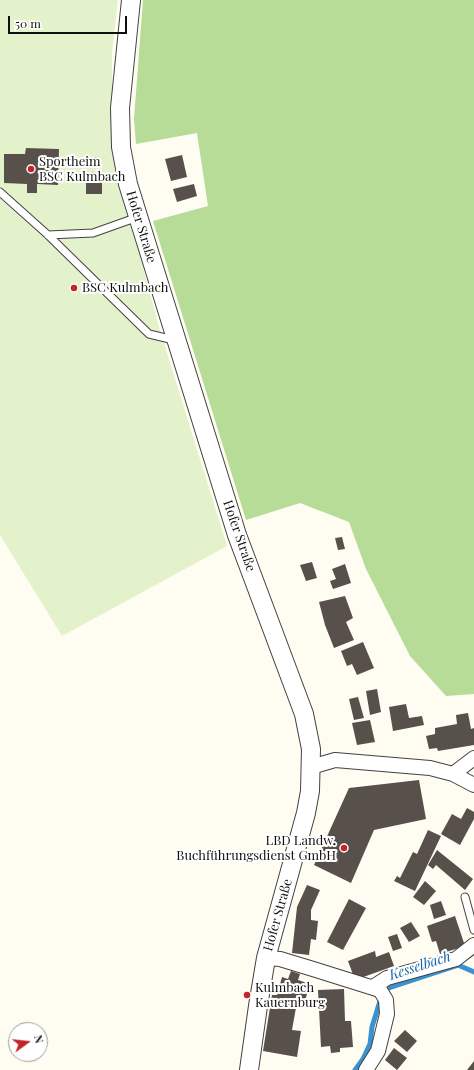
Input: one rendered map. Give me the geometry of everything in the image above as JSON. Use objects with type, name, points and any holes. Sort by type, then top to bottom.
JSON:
[{"type":"street","name":"Hofer Straße","points":[[131,0],[120,108],[121,147],[128,184],[237,535],[304,714],[311,749],[311,767],[306,813],[266,958],[249,1070]]},
{"type":"street","points":[[453,774],[474,758]]},
{"type":"street","points":[[311,767],[335,760],[430,768],[453,774],[474,785]]},
{"type":"street","points":[[366,1070],[378,1051],[388,1014],[380,993],[387,978],[456,959],[474,945]]},
{"type":"street","points":[[266,958],[286,961],[380,993]]},
{"type":"lane","points":[[0,192],[48,235],[149,334],[176,341]]},
{"type":"lane","points":[[48,235],[93,232],[138,217]]},
{"type":"lane","points":[[464,897],[474,930]]},
{"type":"green space","name":"BSC Kulmbach","points":[[0,0],[118,0],[112,53],[112,148],[121,197],[138,249],[159,327],[227,546],[62,636],[0,535]]},
{"type":"green space","points":[[143,0],[474,0],[474,694],[446,696],[410,656],[366,569],[349,522],[300,503],[246,520],[153,221],[208,206],[197,133],[136,144],[134,119]]},
{"type":"building","name":"Sportheim BSC Kulmbach","points":[[26,148],[59,149],[58,185],[37,184],[37,193],[27,193],[27,184],[4,183],[4,154],[25,154]]},
{"type":"building","points":[[182,155],[187,177],[171,181],[165,159]]},
{"type":"building","points":[[87,157],[98,157],[98,168],[88,168]]},
{"type":"building","points":[[86,172],[102,172],[102,194],[86,194]]},
{"type":"building","points":[[194,184],[197,196],[177,202],[173,189]]},
{"type":"building","points":[[342,537],[345,549],[338,550],[335,538]]},
{"type":"building","points":[[312,562],[317,578],[306,581],[300,565]]},
{"type":"building","points":[[345,564],[351,583],[333,589],[330,581],[336,579],[332,569]]},
{"type":"building","points":[[345,596],[353,618],[346,622],[354,640],[334,648],[325,625],[319,602]]},
{"type":"building","points":[[363,642],[374,668],[357,675],[352,664],[347,666],[341,651]]},
{"type":"building","points":[[377,689],[381,712],[370,715],[366,691]]},
{"type":"building","points":[[358,697],[364,718],[354,720],[349,699]]},
{"type":"building","points":[[406,704],[409,718],[422,716],[424,725],[393,731],[389,707]]},
{"type":"building","points":[[468,713],[471,729],[474,728],[474,745],[438,751],[437,748],[429,749],[426,736],[435,734],[435,728],[457,724],[456,715]]},
{"type":"building","points":[[370,720],[375,742],[357,745],[352,723]]},
{"type":"building","name":"LBD Landw. Buchführungsdienst GmbH","points":[[419,780],[426,819],[374,830],[351,883],[314,865],[349,788]]},
{"type":"building","points":[[467,808],[474,812],[474,819],[460,845],[441,834],[452,814],[461,819]]},
{"type":"building","points":[[428,830],[441,836],[415,891],[394,881],[397,876],[400,878],[413,852],[417,854]]},
{"type":"building","points":[[437,850],[473,879],[465,890],[436,865],[433,869],[428,865]]},
{"type":"building","points":[[425,881],[436,891],[424,905],[413,897]]},
{"type":"building","points":[[307,885],[320,890],[311,910],[311,920],[318,921],[316,940],[311,939],[309,955],[292,953],[297,907]]},
{"type":"building","points":[[349,899],[366,908],[343,950],[327,942]]},
{"type":"building","points":[[441,901],[446,915],[434,919],[430,905]]},
{"type":"building","points":[[455,916],[465,946],[440,954],[436,941],[432,942],[427,926]]},
{"type":"building","points":[[411,922],[420,936],[409,942],[400,928]]},
{"type":"building","points":[[397,934],[402,948],[393,951],[388,937]]},
{"type":"building","points":[[375,951],[376,957],[389,952],[394,966],[355,980],[348,961]]},
{"type":"building","points":[[291,971],[300,974],[298,980],[310,984],[304,1004],[297,1002],[292,1030],[301,1031],[297,1057],[263,1051],[272,995],[277,995],[282,977],[288,979]]},
{"type":"building","points":[[344,989],[345,1021],[351,1021],[353,1047],[340,1048],[340,1052],[331,1053],[330,1046],[321,1047],[318,990]]},
{"type":"building","points":[[405,1030],[417,1041],[407,1052],[394,1041]]},
{"type":"building","points":[[394,1048],[407,1058],[397,1070],[385,1060]]},
{"type":"building","points":[[474,1061],[474,1070],[467,1070]]},
{"type":"waterway","name":"Kesselbach","points":[[355,1070],[363,1059],[370,1044],[372,1027],[380,1001],[388,988],[458,965],[474,972]]},
{"type":"place","name":"Sportheim BSC Kulmbach","points":[[31,169]]},
{"type":"place","name":"BSC Kulmbach","points":[[74,288]]},
{"type":"place","name":"LBD Landw. Buchführungsdienst GmbH","points":[[344,848]]},
{"type":"place","name":"Kulmbach Kauernburg","points":[[247,995]]}]
